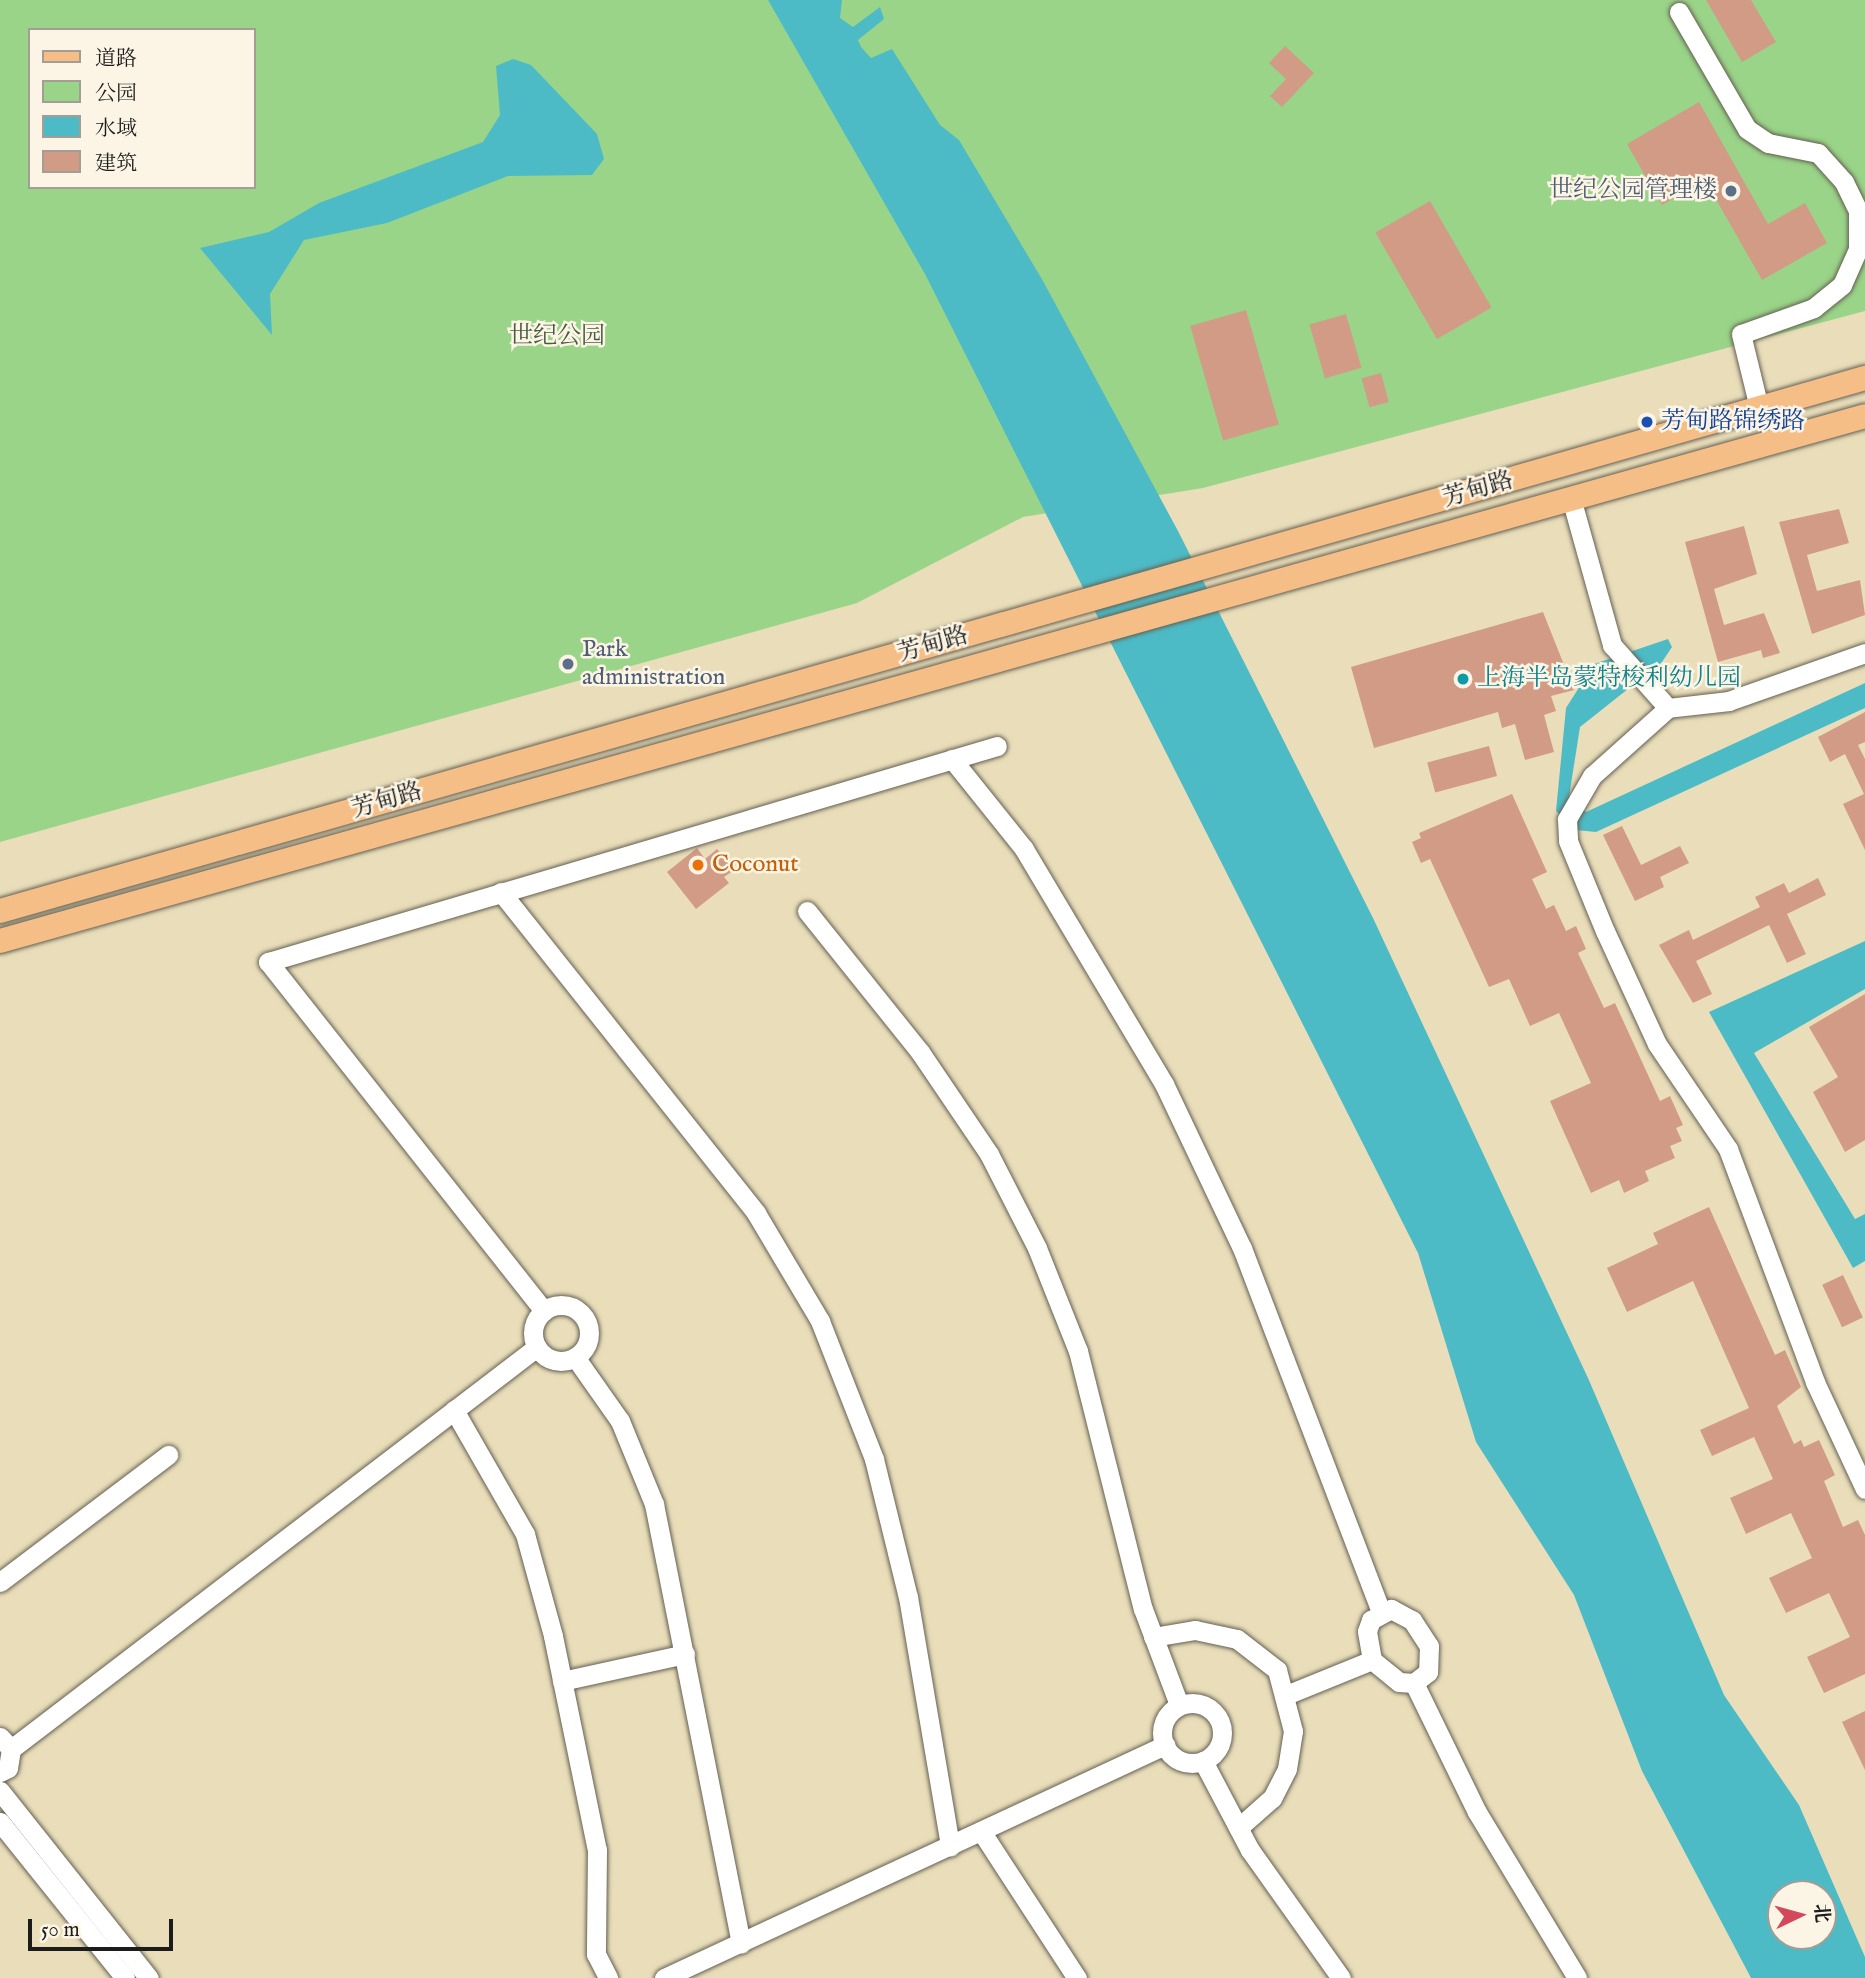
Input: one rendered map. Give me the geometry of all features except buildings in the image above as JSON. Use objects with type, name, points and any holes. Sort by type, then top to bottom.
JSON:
[{"type":"main road","name":"芳甸路","points":[[0,911],[1865,378]]},
{"type":"main road","name":"芳甸路","points":[[0,941],[1865,416]]},
{"type":"street","points":[[1679,12],[1747,129],[1768,142],[1818,153],[1844,182],[1858,211],[1858,249],[1842,285],[1814,307],[1741,334],[1759,408]]},
{"type":"street","points":[[1571,498],[1612,645],[1668,708]]},
{"type":"street","points":[[1865,653],[1729,701],[1668,708],[1576,797],[1567,819],[1568,841],[1657,1044],[1728,1149],[1815,1382],[1865,1489]]},
{"type":"street","points":[[544,1311],[268,962],[998,746]]},
{"type":"street","points":[[952,759],[1024,849],[1164,1084],[1242,1248],[1381,1612]]},
{"type":"street","points":[[501,892],[756,1213],[820,1321],[877,1472],[908,1597],[950,1846]]},
{"type":"street","points":[[807,911],[920,1052],[989,1154],[1037,1248],[1078,1351],[1153,1637],[1179,1705]]},
{"type":"street","points":[[568,1306],[585,1318],[588,1340],[575,1357],[554,1360],[537,1347],[534,1326],[544,1311],[568,1306]]},
{"type":"street","points":[[0,1772],[8,1768],[5,1743],[537,1347]]},
{"type":"street","points":[[575,1357],[620,1421],[654,1504],[741,1943]]},
{"type":"street","points":[[454,1410],[525,1534],[562,1681],[597,1850],[596,1954],[608,1978]]},
{"type":"street","points":[[0,1582],[168,1455]]},
{"type":"street","points":[[1402,1611],[1423,1631],[1428,1672],[1414,1683],[1399,1682],[1372,1660],[1367,1631],[1381,1612],[1402,1611]]},
{"type":"street","points":[[1153,1637],[1195,1630],[1237,1639],[1277,1670],[1286,1695],[1293,1731],[1287,1769],[1272,1798],[1238,1828]]},
{"type":"street","points":[[562,1681],[685,1654]]},
{"type":"street","points":[[1286,1695],[1372,1660]]},
{"type":"street","points":[[1414,1683],[1477,1812],[1577,1978]]},
{"type":"street","points":[[1197,1702],[1220,1720],[1219,1747],[1203,1761],[1181,1761],[1165,1745],[1164,1720],[1179,1705],[1197,1702]]},
{"type":"street","points":[[664,1978],[1165,1745]]},
{"type":"street","points":[[1203,1761],[1238,1828],[1341,1978]]},
{"type":"street","points":[[0,1791],[149,1978]]},
{"type":"street","points":[[0,1822],[125,1978]]},
{"type":"street","points":[[981,1831],[1077,1978]]},
{"type":"green space","name":"世纪公园","points":[[0,0],[1865,0],[1865,311],[1203,488],[1023,517],[857,603],[0,842]]},
{"type":"water","points":[[768,0],[842,0],[840,18],[853,27],[880,7],[884,19],[858,40],[861,47],[871,58],[892,49],[940,125],[959,140],[1043,281],[1178,531],[1373,918],[1588,1378],[1724,1695],[1799,1805],[1832,1880],[1767,1880],[1767,1950],[1837,1950],[1837,1893],[1865,1957],[1865,1978],[1751,1978],[1642,1771],[1574,1595],[1476,1442],[1418,1253],[925,274]]},
{"type":"water","points":[[513,59],[531,65],[597,134],[604,159],[592,175],[508,176],[387,223],[304,240],[270,294],[272,335],[200,248],[269,232],[319,203],[483,142],[500,115],[496,66]]},
{"type":"water","points":[[1668,639],[1672,647],[1662,662],[1580,727],[1569,797],[1586,812],[1865,683],[1865,708],[1596,832],[1576,830],[1556,811],[1566,708],[1594,664]]},
{"type":"water","points":[[1865,941],[1865,989],[1754,1053],[1855,1219],[1865,1214],[1865,1261],[1853,1268],[1709,1012]]},
{"type":"place","name":"世纪公园管理楼","points":[[1731,191]]},
{"type":"place","name":"芳甸路锦绣路","points":[[1647,422]]},
{"type":"place","name":"Park administration","points":[[568,664]]},
{"type":"place","name":"上海半岛蒙特梭利幼儿园","points":[[1463,679]]},
{"type":"place","name":"Coconut","points":[[698,865]]}]
